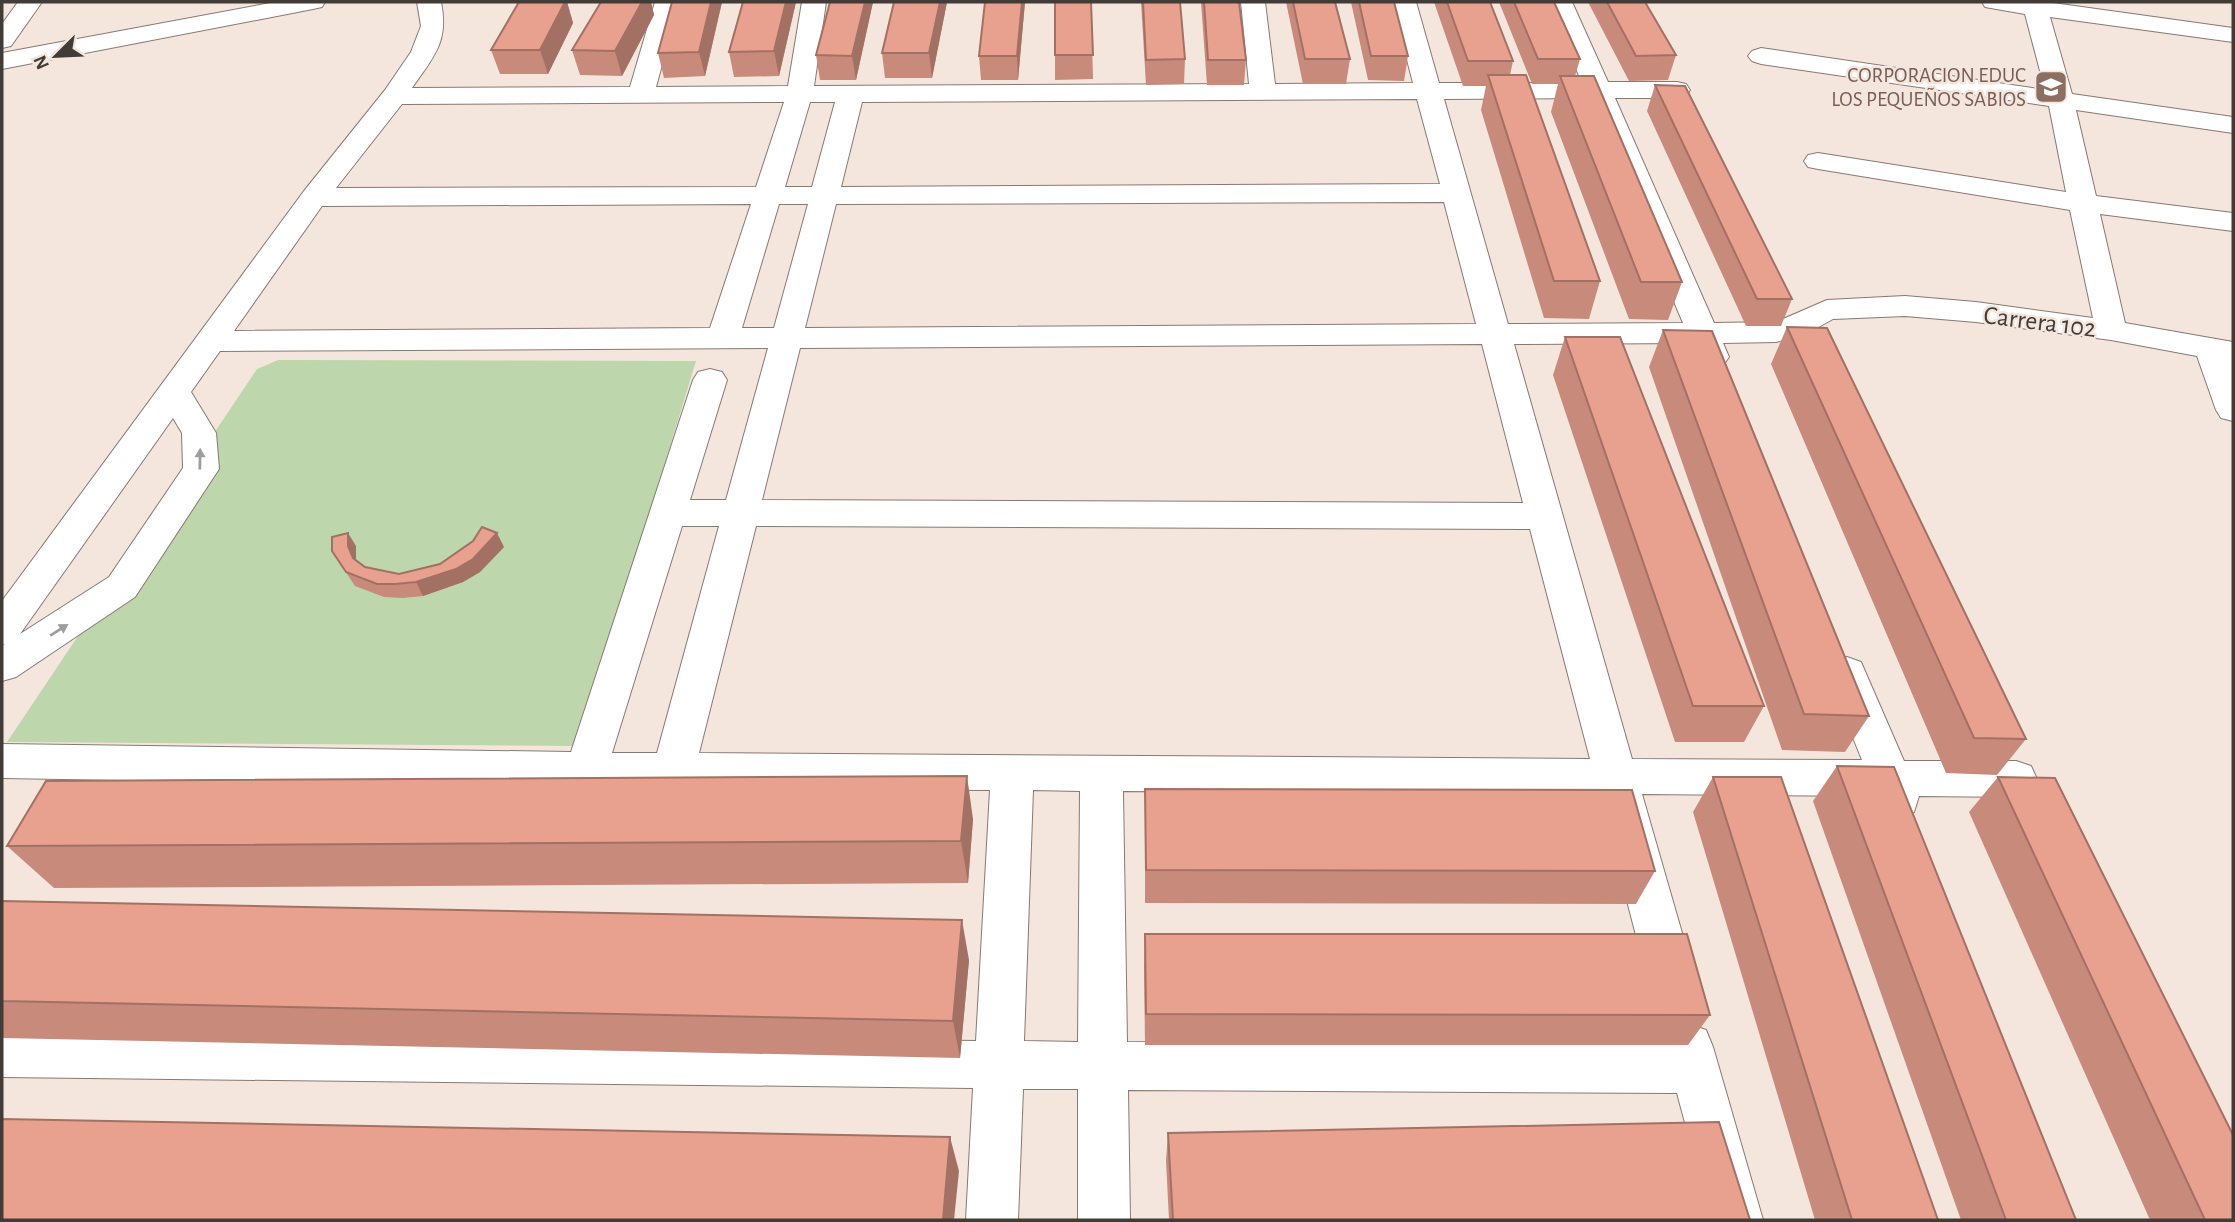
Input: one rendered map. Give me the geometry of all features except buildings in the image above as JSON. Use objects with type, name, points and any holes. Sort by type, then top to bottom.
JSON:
[{"type":"street","points":[[2,41],[30,2]]},
{"type":"street","points":[[187,26],[202,2]]},
{"type":"street","points":[[2,61],[313,2]]},
{"type":"street","points":[[2,630],[314,197],[394,96],[424,52],[433,26],[429,2]]},
{"type":"street","points":[[641,93],[667,2]]},
{"type":"street","points":[[723,337],[800,93],[814,2]]},
{"type":"street","points":[[1253,2],[1263,91]]},
{"type":"street","points":[[1404,2],[1737,1220]]},
{"type":"street","points":[[1560,2],[1725,385]]},
{"type":"street","points":[[1994,2],[2035,5],[2233,36]]},
{"type":"street","points":[[2035,5],[2061,102],[2111,330]]},
{"type":"street","points":[[1761,56],[2061,102],[2233,125]]},
{"type":"street","points":[[394,96],[1677,90]]},
{"type":"street","points":[[674,769],[851,93]]},
{"type":"street","points":[[1818,161],[2083,203],[2233,222]]},
{"type":"street","points":[[314,197],[1456,193]]},
{"type":"street","name":"Carrera 102","points":[[210,341],[1704,334],[1776,332],[1795,327],[1826,310],[1905,306],[1976,312],[2111,330],[2222,350]]},
{"type":"street","points":[[2222,350],[2233,410]]},
{"type":"street","points":[[586,770],[710,380]]},
{"type":"street","points":[[2,666],[122,587],[201,469],[199,433],[174,392]]},
{"type":"street","points":[[667,513],[1544,516]]},
{"type":"street","points":[[1832,638],[1911,828]]},
{"type":"street","points":[[2,761],[586,770],[2016,779]]},
{"type":"street","points":[[992,1220],[1012,772]]},
{"type":"street","points":[[1101,772],[1104,1220]]},
{"type":"street","points":[[2,1053],[1103,1066],[1696,1069]]},
{"type":"green space","points":[[278,360],[696,361],[579,746],[7,742],[257,369]]},
{"type":"place","name":"CORPORACION EDUC LOS PEQUEÑOS SABIOS","points":[[2051,87]]}]
